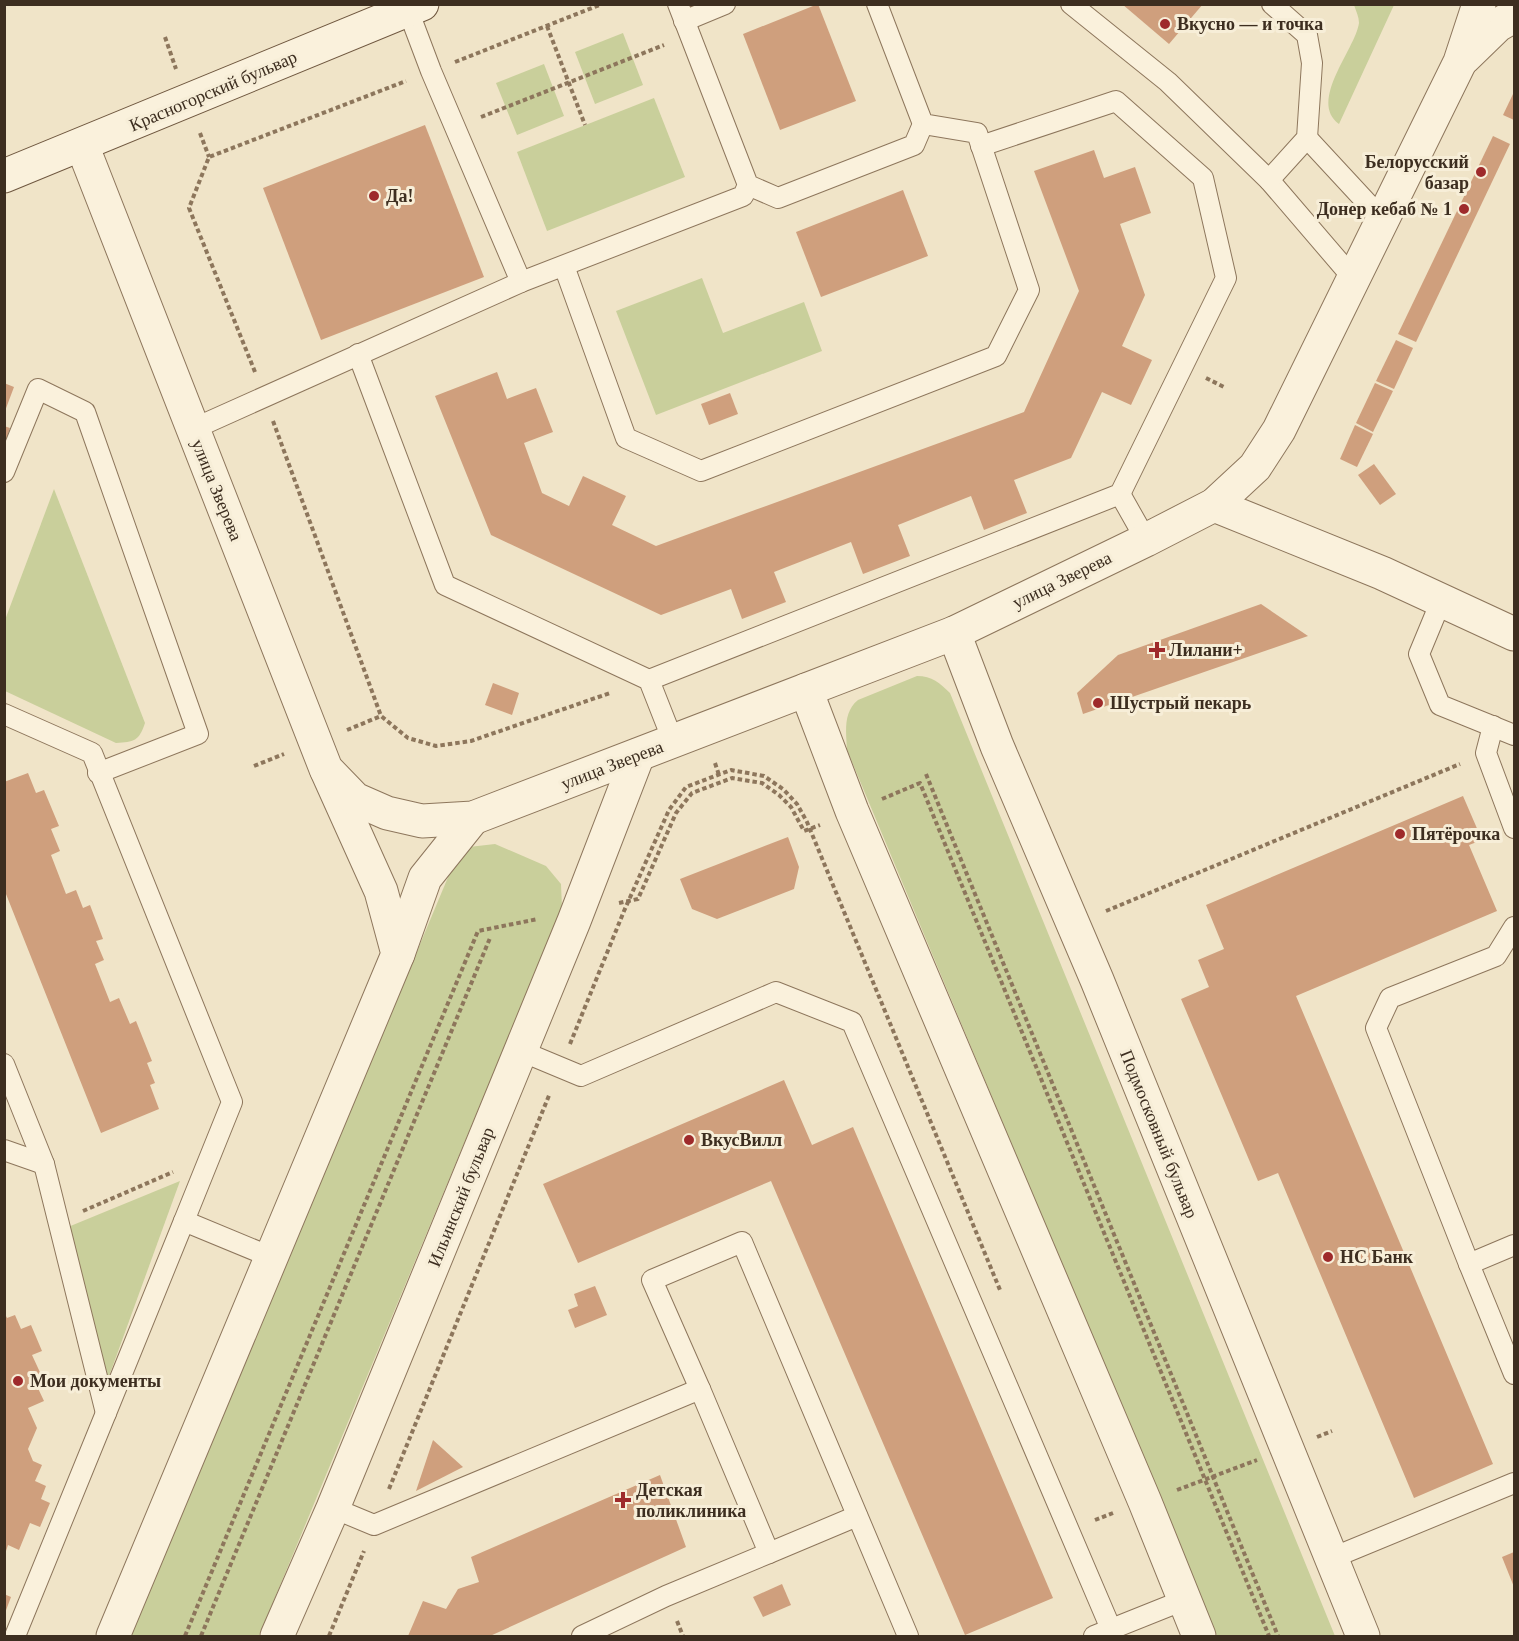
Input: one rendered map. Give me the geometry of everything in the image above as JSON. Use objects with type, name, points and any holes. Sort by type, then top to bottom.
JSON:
[{"type":"street","points":[[1460,62],[1479,4]]},
{"type":"street","name":"Красногорский бульвар","points":[[4,176],[415,7]]},
{"type":"street","points":[[1460,62],[1498,26],[1515,16]]},
{"type":"street","name":"улица Зверева","points":[[82,145],[326,769],[355,799],[387,813],[422,821],[473,818],[954,633],[1214,505],[1256,467],[1279,430],[1460,62]]},
{"type":"street","points":[[1214,505],[1382,573],[1515,634]]},
{"type":"street","name":"Подмосковный бульвар","points":[[954,633],[997,746],[1097,980],[1363,1636]]},
{"type":"street","points":[[806,690],[852,811],[1145,1502],[1199,1636]]},
{"type":"street","name":"Ильинский бульвар","points":[[277,1636],[333,1508],[521,1051],[638,755]]},
{"type":"street","points":[[326,769],[381,891],[398,954]]},
{"type":"street","points":[[113,1636],[398,954],[425,878],[473,818]]},
{"type":"lane","points":[[725,4],[684,20],[748,184],[778,198],[914,145],[923,124],[877,4]]},
{"type":"lane","points":[[1071,4],[1167,82],[1269,180],[1353,278]]},
{"type":"lane","points":[[1269,180],[1307,138],[1312,63],[1307,35],[1272,4]]},
{"type":"lane","points":[[415,7],[431,71],[521,282]]},
{"type":"lane","points":[[649,680],[1120,494],[1226,278],[1203,178],[1116,101],[981,146]]},
{"type":"lane","points":[[564,266],[626,438],[701,471],[996,356],[1029,290],[977,133],[923,124]]},
{"type":"lane","points":[[1307,138],[1382,219]]},
{"type":"lane","points":[[193,429],[521,282],[743,196],[748,184]]},
{"type":"lane","points":[[358,354],[445,585],[649,680],[673,741]]},
{"type":"lane","points":[[4,472],[38,388],[85,412],[198,734],[98,773]]},
{"type":"lane","points":[[1120,494],[1146,540]]},
{"type":"lane","points":[[1441,601],[1419,654],[1440,705],[1515,735]]},
{"type":"lane","points":[[4,714],[92,753],[98,773],[232,1102],[15,1636]]},
{"type":"lane","points":[[1493,726],[1486,753],[1515,828]]},
{"type":"lane","points":[[1515,927],[1496,956],[1390,998],[1376,1028],[1468,1264],[1515,1374]]},
{"type":"lane","points":[[521,1051],[580,1076],[776,992],[852,1022],[1102,1633],[1184,1600]]},
{"type":"lane","points":[[4,1064],[44,1164],[106,1413]]},
{"type":"lane","points":[[4,1150],[44,1164]]},
{"type":"lane","points":[[184,1221],[271,1257]]},
{"type":"lane","points":[[769,1552],[652,1280],[742,1242],[908,1636]]},
{"type":"lane","points":[[1468,1264],[1515,1245]]},
{"type":"lane","points":[[333,1508],[374,1525],[700,1389]]},
{"type":"lane","points":[[1332,1558],[1515,1483]]},
{"type":"lane","points":[[582,1636],[666,1596],[857,1516]]},
{"type":"path","points":[[602,4],[209,157],[189,208],[264,396],[381,716],[408,738],[436,746],[471,741],[649,680]]},
{"type":"path","points":[[455,127],[569,82],[684,20]]},
{"type":"path","points":[[547,26],[585,125]]},
{"type":"path","points":[[1106,911],[1486,753]]},
{"type":"path","points":[[715,763],[719,775]]},
{"type":"path","points":[[329,1636],[624,911],[669,810],[686,787],[731,770],[764,776],[783,789],[797,804],[807,822],[1004,1300]]},
{"type":"path","points":[[926,774],[1278,1636]]},
{"type":"path","points":[[185,1636],[478,931],[578,911]]},
{"type":"path","points":[[201,1636],[490,938]]},
{"type":"path","points":[[58,1222],[212,1155]]},
{"type":"path","points":[[1098,1531],[1094,1520],[1332,1431]]},
{"type":"green space","points":[[1354,5],[1394,5],[1339,124],[1331,114],[1328,102],[1336,75],[1359,23]]},
{"type":"green space","points":[[623,33],[643,85],[595,104],[575,52]]},
{"type":"green space","points":[[544,64],[564,116],[517,135],[496,83]]},
{"type":"green space","points":[[654,98],[685,177],[547,231],[517,152]]},
{"type":"green space","points":[[702,278],[723,333],[804,302],[822,351],[656,415],[616,311]]},
{"type":"green space","points":[[54,489],[145,723],[138,737],[132,741],[116,743],[5,691],[5,620]]},
{"type":"green space","points":[[917,676],[935,681],[950,693],[1335,1636],[1217,1636],[847,750],[846,723],[853,705],[858,700]]},
{"type":"green space","points":[[495,844],[546,866],[561,884],[562,908],[259,1636],[131,1636],[451,870],[469,847]]},
{"type":"green space","points":[[180,1181],[108,1379],[68,1227]]},
{"type":"building","points":[[818,4],[856,101],[780,130],[743,34]]},
{"type":"building","name":"Вкусно — и точка","points":[[1122,4],[1203,4],[1169,44]]},
{"type":"building","points":[[1514,95],[1514,120],[1503,115]]},
{"type":"building","points":[[425,125],[484,277],[321,340],[263,188]]},
{"type":"building","points":[[1493,136],[1510,144],[1416,342],[1398,334]]},
{"type":"building","points":[[1094,150],[1104,178],[1135,167],[1151,213],[1120,224],[1145,295],[1122,346],[1152,360],[1131,405],[1102,392],[1071,458],[1014,480],[1027,513],[984,530],[971,496],[898,525],[910,556],[863,574],[851,542],[774,572],[786,602],[742,619],[731,589],[661,615],[491,535],[435,396],[497,372],[507,399],[536,388],[553,432],[524,443],[542,493],[569,506],[583,476],[626,496],[612,525],[656,546],[1024,412],[1079,291],[1034,171]]},
{"type":"building","points":[[903,190],[928,256],[821,297],[796,232]]},
{"type":"building","points":[[1396,340],[1413,348],[1394,389],[1376,381]]},
{"type":"building","points":[[4,383],[14,387],[5,411],[4,411]]},
{"type":"building","points":[[1375,383],[1393,391],[1373,432],[1356,423]]},
{"type":"building","points":[[730,393],[738,414],[709,425],[701,404]]},
{"type":"building","points":[[1355,425],[1373,434],[1357,467],[1340,459]]},
{"type":"building","points":[[4,426],[10,428],[5,443],[4,443]]},
{"type":"building","points":[[1374,464],[1396,494],[1380,505],[1358,475]]},
{"type":"building","points":[[1261,604],[1308,636],[1083,714],[1077,693],[1118,655]]},
{"type":"building","points":[[493,683],[519,693],[512,715],[485,705]]},
{"type":"building","points":[[28,773],[36,793],[44,790],[59,826],[51,829],[60,851],[51,855],[66,894],[76,890],[83,908],[90,905],[103,939],[96,941],[104,960],[95,964],[110,1002],[119,998],[130,1024],[136,1021],[152,1061],[147,1063],[155,1083],[150,1085],[159,1109],[101,1133],[4,889],[4,782]]},
{"type":"building","points":[[1463,796],[1482,840],[1469,845],[1497,911],[1296,996],[1493,1464],[1414,1498],[1278,1173],[1258,1181],[1181,999],[1209,987],[1198,960],[1224,949],[1206,905]]},
{"type":"building","points":[[788,837],[799,867],[794,889],[717,919],[692,909],[680,879]]},
{"type":"building","points":[[784,1080],[812,1145],[853,1127],[1053,1598],[965,1635],[771,1181],[578,1263],[543,1184]]},
{"type":"building","points":[[595,1286],[607,1315],[575,1328],[568,1310],[578,1306],[574,1294]]},
{"type":"building","points":[[4,1312],[7,1318],[15,1315],[21,1329],[31,1325],[42,1351],[32,1355],[44,1381],[36,1384],[44,1401],[28,1408],[37,1428],[28,1449],[33,1461],[42,1465],[35,1481],[46,1486],[41,1499],[50,1503],[40,1527],[30,1523],[19,1550],[8,1545],[5,1554]]},
{"type":"building","points":[[433,1440],[463,1467],[416,1491]]},
{"type":"building","points":[[660,1475],[686,1547],[490,1636],[408,1636],[423,1601],[446,1609],[458,1589],[479,1582],[471,1557]]},
{"type":"building","points":[[1514,1552],[1514,1587],[1502,1557]]},
{"type":"building","points":[[782,1584],[791,1605],[763,1617],[753,1597]]},
{"type":"building","points":[[4,1594],[11,1597],[5,1613],[4,1613]]},
{"type":"place","name":"Вкусно — и точка","points":[[1165,24]]},
{"type":"place","name":"Белорусский базар","points":[[1481,172]]},
{"type":"place","name":"Да!","points":[[374,196]]},
{"type":"place","name":"Донер кебаб № 1","points":[[1464,209]]},
{"type":"place","name":"Лилани+","points":[[1157,650]]},
{"type":"place","name":"Шустрый пекарь","points":[[1098,703]]},
{"type":"place","name":"Пятёрочка","points":[[1400,834]]},
{"type":"place","name":"ВкусВилл","points":[[689,1140]]},
{"type":"place","name":"НС Банк","points":[[1328,1257]]},
{"type":"place","name":"Мои документы","points":[[18,1381]]},
{"type":"place","name":"Детская поликлиника","points":[[623,1500]]}]
